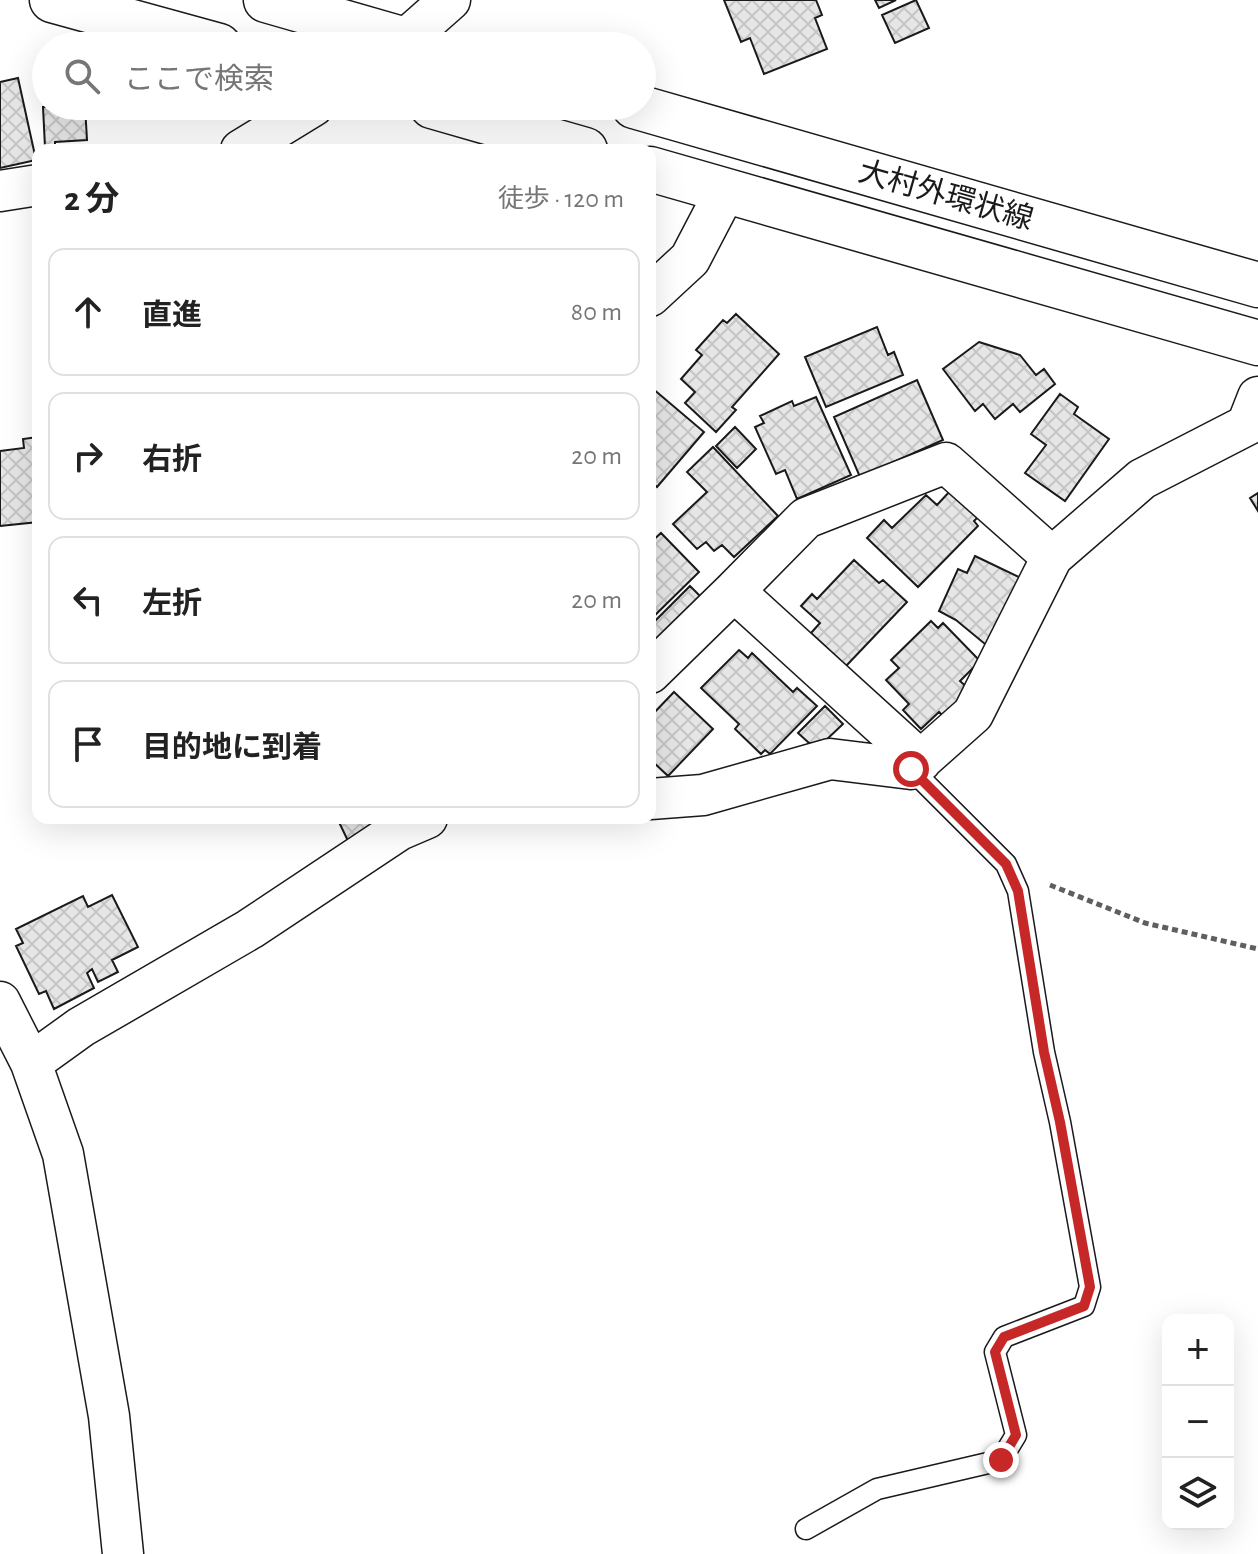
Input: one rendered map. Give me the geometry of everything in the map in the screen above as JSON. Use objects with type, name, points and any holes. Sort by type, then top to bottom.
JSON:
[{"type":"main road","points":[[52,0],[168,32]]},
{"type":"main road","points":[[266,0],[371,32]]},
{"type":"main road","name":"大村外環状線","points":[[656,112],[1258,285]]},
{"type":"main road","points":[[481,120],[564,144]]},
{"type":"main road","name":"大村外環状線","points":[[656,171],[1258,343]]},
{"type":"street","points":[[421,32],[450,0]]},
{"type":"street","points":[[251,144],[290,120]]},
{"type":"street","points":[[0,191],[32,186]]},
{"type":"street","points":[[656,290],[690,259],[726,190]]},
{"type":"street","points":[[656,799],[703,795],[830,759],[916,765],[973,714],[1052,557],[1142,479],[1247,425],[1258,397]]},
{"type":"street","points":[[656,667],[806,518],[946,463],[1052,557]]},
{"type":"street","points":[[734,591],[916,765]]},
{"type":"street","points":[[31,1063],[81,1027],[250,929],[399,830],[413,824]]},
{"type":"street","points":[[0,1002],[31,1063],[63,1154],[109,1416],[123,1554]]},
{"type":"lane","points":[[806,1529],[877,1489],[1001,1460],[1016,1435],[995,1352],[1004,1337],[1084,1306],[1090,1287],[1044,1052],[1018,891],[1006,864],[916,765]]},
{"type":"path","points":[[1006,864],[1145,923],[1258,949]]},
{"type":"building","points":[[724,0],[816,0],[822,15],[815,18],[827,49],[764,74],[750,38],[741,42]]},
{"type":"building","points":[[875,0],[896,0],[879,8]]},
{"type":"building","points":[[916,0],[929,28],[895,43],[882,15]]},
{"type":"building","points":[[18,78],[32,144],[32,161],[0,168],[0,82]]},
{"type":"building","points":[[44,120],[86,120],[87,140],[45,144]]},
{"type":"building","points":[[736,314],[779,354],[732,407],[736,410],[716,432],[685,403],[695,392],[681,379],[702,355],[696,350],[723,320],[727,323]]},
{"type":"building","points":[[877,327],[888,355],[894,352],[903,375],[826,407],[805,357]]},
{"type":"building","points":[[979,342],[1020,355],[1036,375],[1044,369],[1055,384],[1020,412],[1013,404],[995,419],[983,404],[975,411],[943,369]]},
{"type":"building","points":[[917,380],[943,440],[860,477],[834,417]]},
{"type":"building","points":[[656,391],[704,432],[656,486]]},
{"type":"building","points":[[1060,394],[1078,407],[1074,414],[1109,439],[1065,501],[1025,473],[1046,445],[1031,434]]},
{"type":"building","points":[[816,397],[851,475],[797,499],[785,470],[776,474],[755,427],[764,423],[760,416],[792,401],[794,406]]},
{"type":"building","points":[[735,427],[756,449],[737,468],[716,446]]},
{"type":"building","points":[[32,438],[32,523],[0,526],[0,451],[24,448],[23,439]]},
{"type":"building","points":[[713,447],[778,516],[734,557],[722,545],[714,551],[706,542],[697,549],[673,524],[707,492],[687,472]]},
{"type":"building","points":[[951,490],[978,517],[974,521],[978,526],[918,587],[867,538],[884,520],[892,528],[926,495],[937,505]]},
{"type":"building","points":[[1258,493],[1258,511],[1250,498]]},
{"type":"building","points":[[661,533],[699,572],[656,614],[656,538]]},
{"type":"building","points":[[975,556],[1023,579],[991,649],[956,620],[939,611],[958,569],[967,573]]},
{"type":"building","points":[[854,560],[879,583],[883,580],[907,602],[846,666],[811,633],[820,623],[801,606],[812,594],[817,599]]},
{"type":"building","points":[[690,586],[702,598],[656,643],[656,620]]},
{"type":"building","points":[[931,621],[938,628],[943,623],[980,661],[960,681],[970,690],[943,716],[939,712],[921,729],[903,710],[909,704],[886,680],[899,668],[891,660]]},
{"type":"building","points":[[739,650],[748,658],[752,653],[793,692],[797,688],[817,706],[770,754],[765,750],[761,754],[735,729],[739,724],[701,688]]},
{"type":"building","points":[[674,692],[713,729],[668,776],[656,765],[656,711]]},
{"type":"building","points":[[825,706],[843,724],[823,743],[809,743],[798,733]]},
{"type":"building","points":[[340,824],[376,824],[349,843]]},
{"type":"building","points":[[112,895],[138,947],[112,960],[118,972],[98,982],[92,969],[87,973],[94,988],[54,1009],[46,991],[39,994],[16,946],[23,943],[16,929],[83,896],[88,907]]},
{"type":"route","points":[[911,769],[1006,864],[1018,891],[1044,1052],[1090,1287],[1084,1306],[1004,1337],[995,1352],[1016,1435],[1001,1460]]}]
